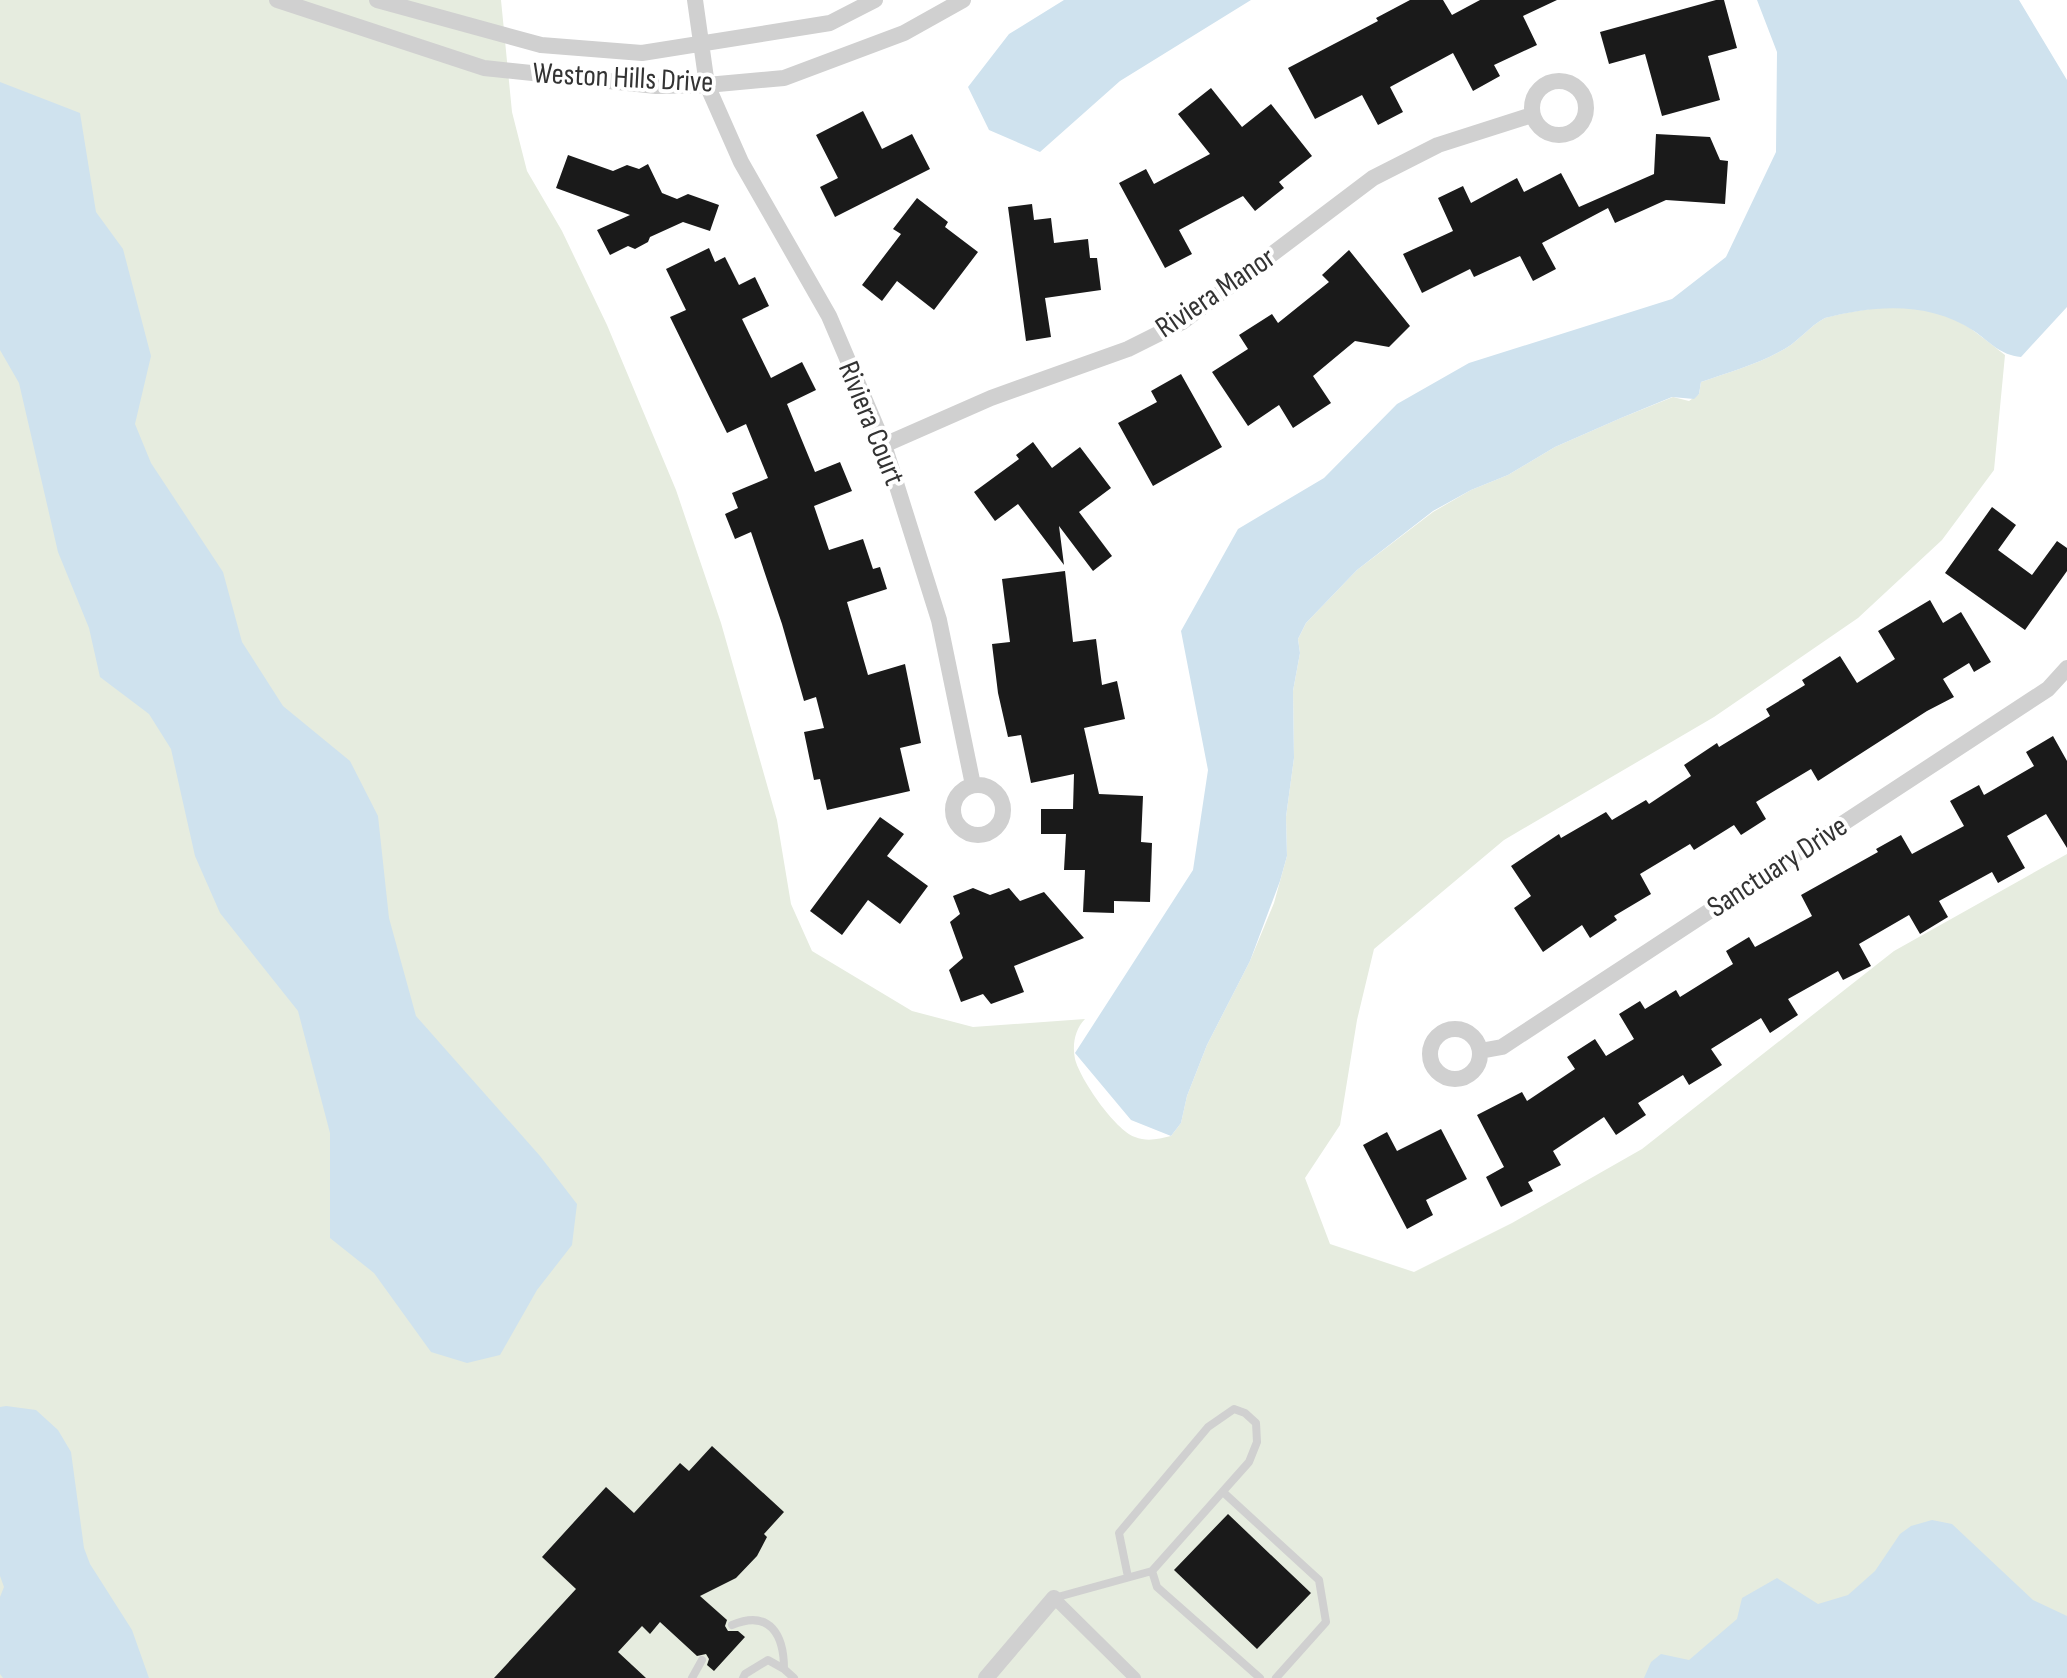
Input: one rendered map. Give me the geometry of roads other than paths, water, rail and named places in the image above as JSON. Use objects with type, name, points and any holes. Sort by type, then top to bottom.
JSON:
[{"type":"street","name":"Weston Hills Drive","points":[[277,0],[484,68],[656,86],[784,78],[904,33],[963,0]]},
{"type":"street","name":"Weston Hills Drive","points":[[377,0],[541,45],[642,53],[830,23],[875,0]]},
{"type":"street","name":"Riviera Court","points":[[695,0],[707,85],[741,162],[829,316],[884,445],[939,620],[973,785]]},
{"type":"street","name":"Riviera Manor","points":[[884,445],[991,398],[1128,349],[1182,322],[1373,178],[1438,145],[1532,115]]},
{"type":"street","name":"Sanctuary Drive","points":[[1480,1051],[1502,1047],[2048,689],[2067,668]]},
{"type":"street","points":[[986,1678],[1054,1598],[1135,1678]]},
{"type":"lane","points":[[1054,1598],[1152,1571],[1249,1462],[1257,1442],[1256,1423],[1245,1413],[1234,1409],[1208,1427],[1119,1533],[1128,1577]]},
{"type":"lane","points":[[1223,1492],[1319,1580],[1326,1622],[1276,1678]]},
{"type":"lane","points":[[1152,1571],[1157,1587],[1260,1678]]},
{"type":"lane","points":[[732,1625],[753,1620],[764,1622],[777,1632],[784,1647],[784,1669]]},
{"type":"lane","points":[[692,1678],[702,1660]]},
{"type":"lane","points":[[743,1678],[768,1660],[794,1678]]},
{"type":"water","points":[[1064,0],[1251,0],[1120,81],[1040,152],[989,130],[968,87],[1009,34]]},
{"type":"water","points":[[1757,0],[2019,0],[2067,80],[2067,307],[2021,357],[2001,351],[1957,321],[1920,310],[1882,308],[1825,318],[1779,352],[1701,382],[1699,394],[1694,399],[1672,397],[1555,447],[1508,475],[1471,490],[1433,511],[1357,570],[1306,623],[1298,639],[1300,653],[1293,691],[1294,758],[1286,817],[1287,856],[1250,961],[1207,1045],[1187,1096],[1181,1123],[1171,1136],[1131,1120],[1075,1053],[1193,870],[1208,770],[1181,631],[1238,529],[1324,478],[1397,404],[1469,363],[1672,299],[1726,257],[1776,152],[1777,52]]},
{"type":"water","points":[[0,82],[80,113],[96,212],[123,249],[151,356],[135,424],[151,463],[223,572],[242,642],[283,706],[350,761],[378,816],[389,918],[416,1016],[540,1156],[577,1204],[572,1245],[537,1290],[500,1355],[467,1363],[431,1352],[374,1273],[330,1238],[330,1133],[298,1011],[220,913],[195,856],[171,749],[149,714],[100,677],[89,628],[58,552],[19,383],[0,350]]},
{"type":"water","points":[[0,1407],[36,1410],[58,1430],[71,1452],[84,1548],[90,1564],[132,1630],[149,1678],[3,1678],[0,1674],[0,1597],[4,1587],[0,1576]]},
{"type":"water","points":[[1932,1520],[1952,1524],[2033,1600],[2067,1616],[2067,1678],[1644,1678],[1651,1662],[1661,1654],[1689,1660],[1737,1619],[1742,1598],[1777,1578],[1818,1604],[1848,1595],[1875,1571],[1900,1534],[1911,1526]]}]
